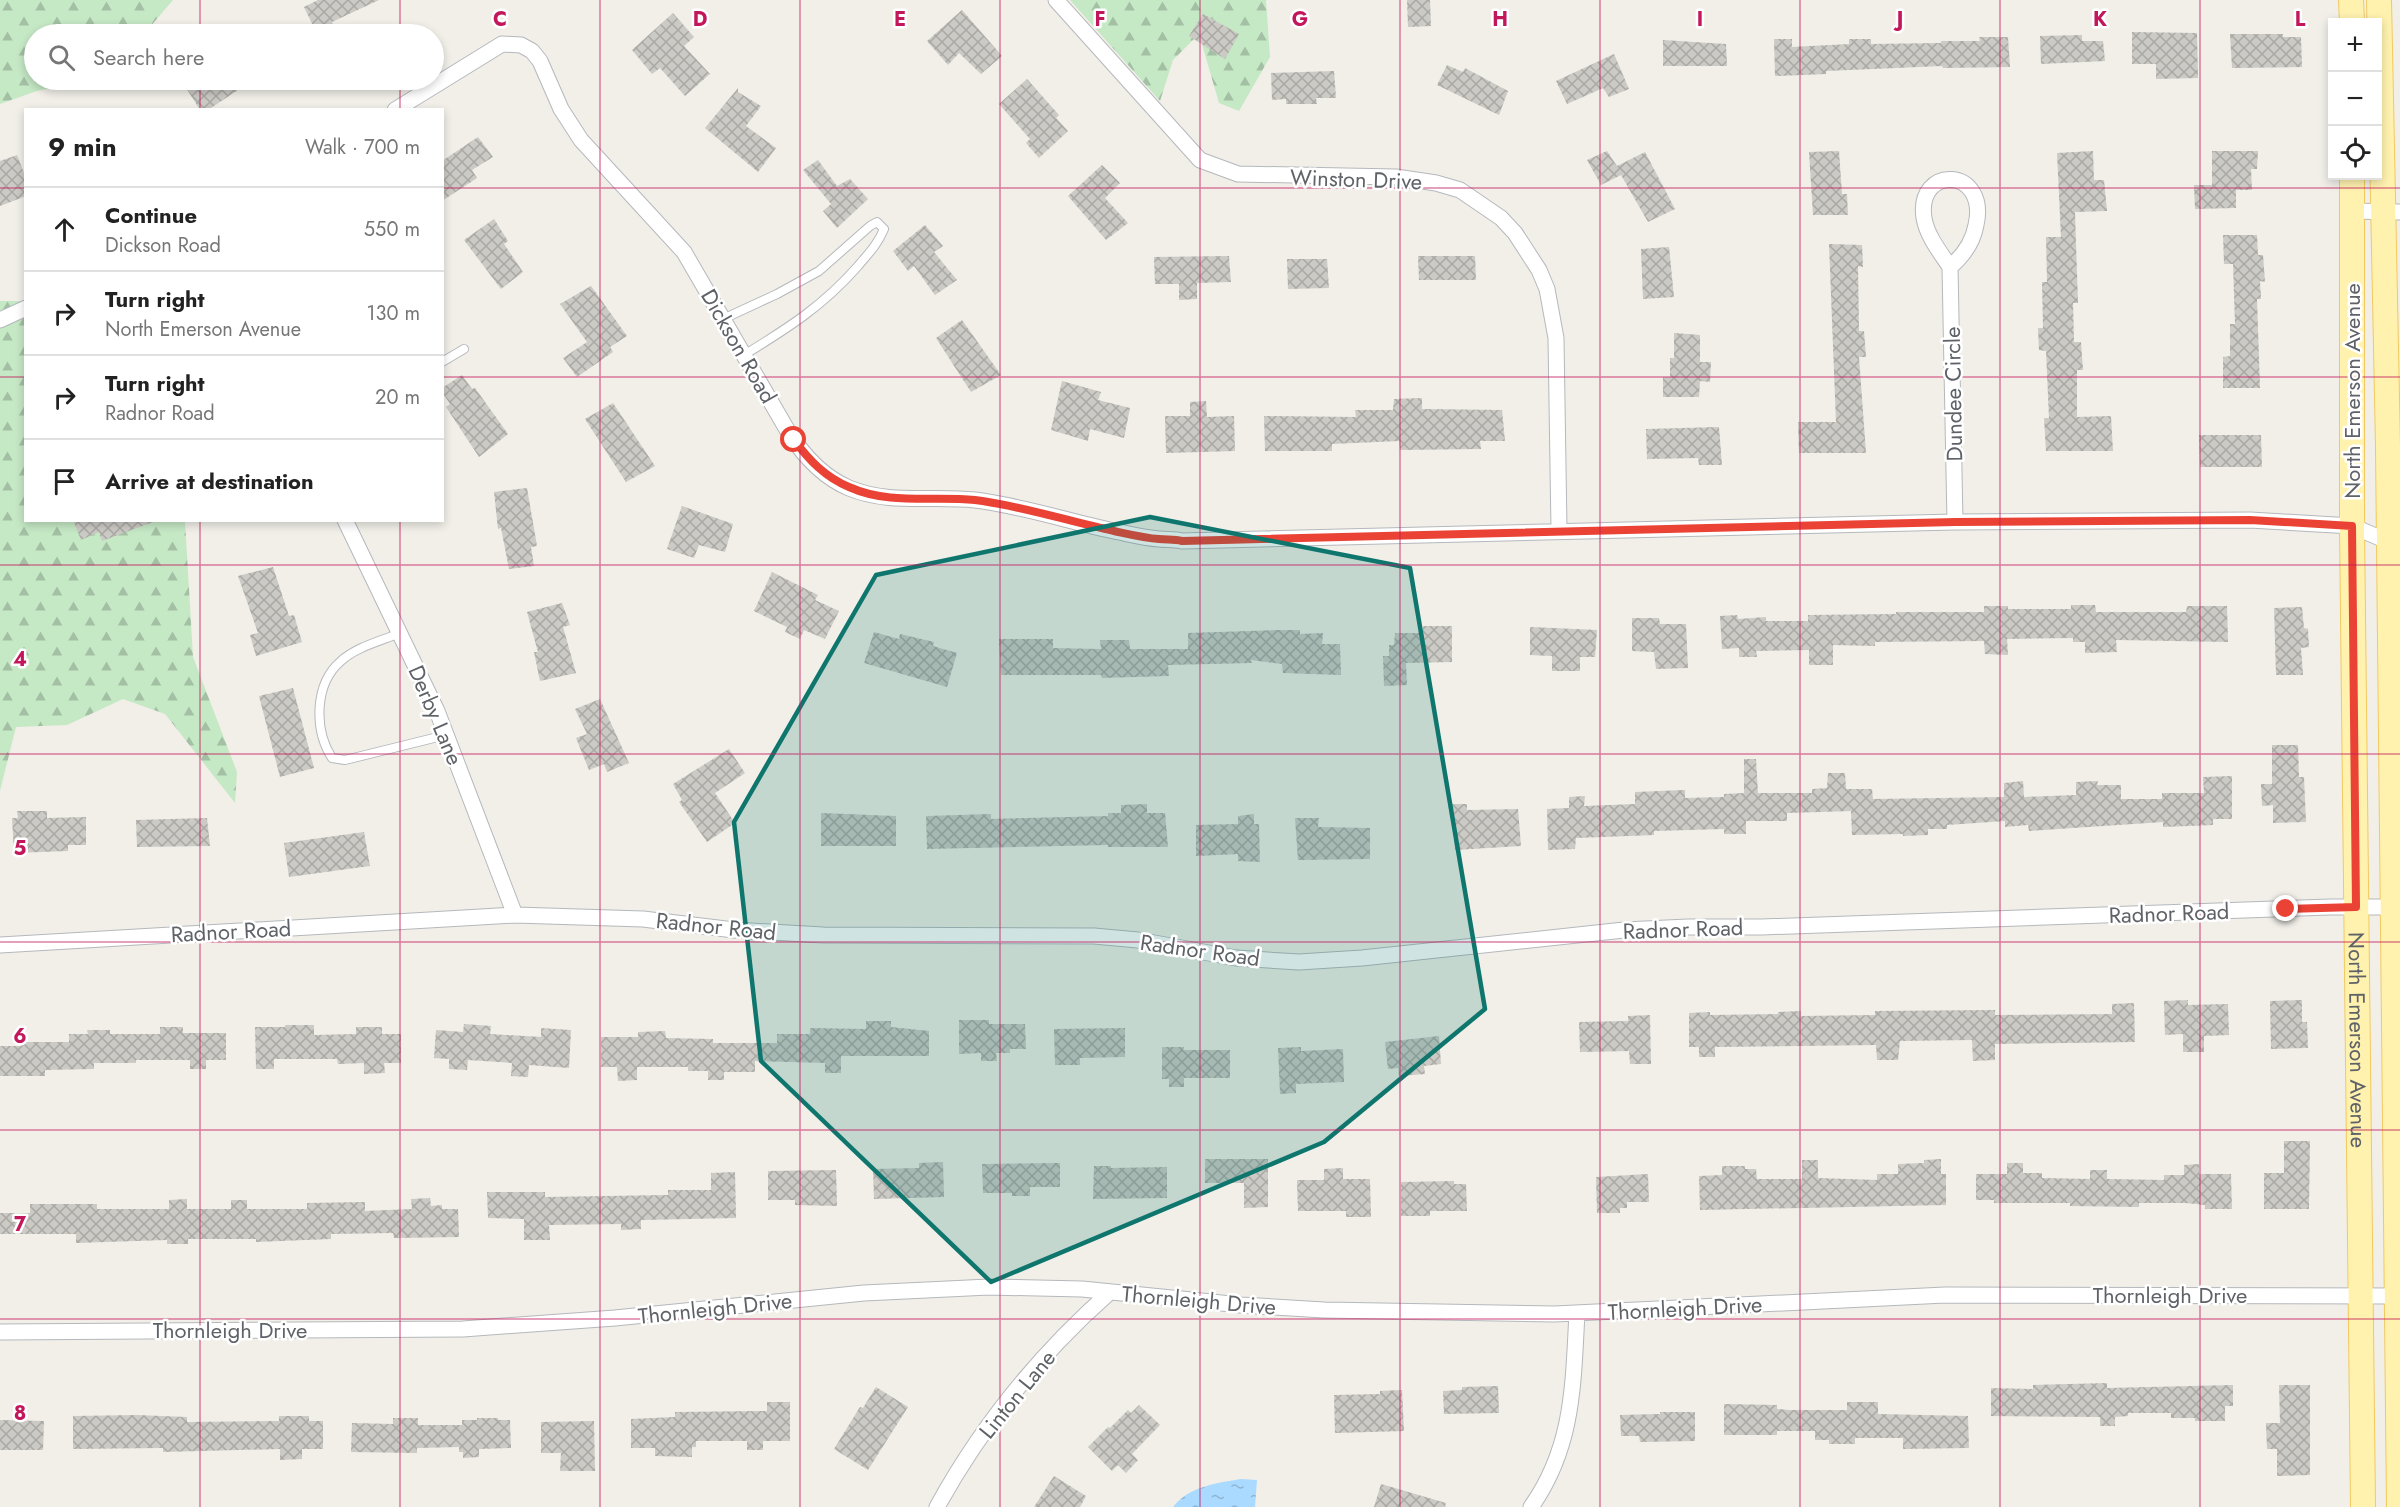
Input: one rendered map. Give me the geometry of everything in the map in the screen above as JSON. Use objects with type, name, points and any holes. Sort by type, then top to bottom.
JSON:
[{"type":"main road","points":[[2351,0],[2352,18]]},
{"type":"main road","name":"North Emerson Avenue","points":[[2379,0],[2392,212],[2399,1507]]},
{"type":"main road","name":"North Emerson Avenue","points":[[2352,180],[2352,526],[2363,1507]]},
{"type":"street","name":"Winston Drive","points":[[1056,0],[1200,160],[1238,174],[1254,176],[1396,177],[1436,183],[1460,190],[1501,218],[1515,233],[1539,270],[1547,289],[1556,338],[1559,530]]},
{"type":"street","name":"Dickson Road","points":[[444,80],[502,44],[521,45],[532,51],[540,61],[561,110],[581,140],[679,245],[794,440],[811,462],[824,474],[847,487],[873,496],[890,499],[973,500],[1009,504],[1111,530],[1182,541],[1955,522],[2250,520],[2352,526],[2395,544]]},
{"type":"street","name":"Dickson Road","points":[[398,108],[427,90]]},
{"type":"street","points":[[1951,179],[1968,185],[1973,190],[1978,219],[1975,233],[1968,246],[1950,267],[1928,232],[1924,218],[1924,203],[1926,193],[1933,185],[1951,179]]},
{"type":"street","points":[[2352,211],[2392,212]]},
{"type":"street","name":"Dundee Circle","points":[[1950,267],[1955,522]]},
{"type":"street","points":[[0,320],[24,309]]},
{"type":"street","name":"Derby Lane","points":[[346,522],[446,735],[515,915]]},
{"type":"street","name":"Radnor Road","points":[[0,945],[515,915],[644,919],[734,930],[823,935],[1094,936],[1138,940],[1236,958],[1299,962],[1508,944],[1605,932],[1688,927],[1762,927],[2396,907]]},
{"type":"street","name":"Thornleigh Drive","points":[[0,1332],[462,1329],[615,1318],[917,1289],[1044,1287],[1259,1307],[1577,1313],[1675,1310],[1845,1298],[1945,1295],[2398,1296]]},
{"type":"street","name":"Linton Lane","points":[[937,1507],[964,1461],[1012,1395],[1065,1335],[1110,1292]]},
{"type":"street","points":[[1531,1507],[1550,1476],[1567,1427],[1572,1397],[1577,1313]]},
{"type":"lane","points":[[723,319],[819,271],[877,222],[884,229],[880,240],[871,251],[823,302],[805,317],[744,355]]},
{"type":"lane","points":[[444,361],[464,349]]},
{"type":"lane","points":[[400,633],[348,656],[332,671],[324,686],[319,704],[324,746],[332,758],[345,760],[446,735]]},
{"type":"highlighted area","points":[[1150,517],[1410,568],[1485,1009],[1324,1142],[991,1282],[761,1061],[734,822],[876,575]]},
{"type":"green space","points":[[0,0],[173,0],[153,24],[24,24],[24,90],[42,90],[0,104]]},
{"type":"green space","points":[[1070,0],[1266,0],[1270,57],[1239,111],[1219,103],[1199,34],[1173,60],[1160,101]]},
{"type":"green space","points":[[0,301],[24,301],[24,522],[185,522],[193,657],[237,772],[235,803],[165,714],[123,699],[67,725],[16,727],[0,791]]},
{"type":"water","points":[[1241,1479],[1257,1480],[1255,1507],[1173,1507],[1195,1490]]},
{"type":"building","points":[[318,0],[379,0],[332,22],[333,24],[312,24],[304,7]]},
{"type":"building","points":[[1407,0],[1430,0],[1431,26],[1408,27]]},
{"type":"building","points":[[962,10],[1002,56],[981,74],[959,53],[948,65],[927,41]]},
{"type":"building","points":[[673,13],[694,37],[684,46],[710,74],[685,96],[660,68],[652,74],[632,50]]},
{"type":"building","points":[[1203,14],[1239,34],[1225,59],[1189,36]]},
{"type":"building","points":[[2132,32],[2197,33],[2198,78],[2156,79],[2156,64],[2132,64]]},
{"type":"building","points":[[2230,34],[2283,34],[2283,37],[2301,37],[2302,67],[2232,68]]},
{"type":"building","points":[[2082,35],[2082,41],[2103,41],[2105,61],[2041,64],[2040,36]]},
{"type":"building","points":[[1979,37],[2008,37],[2010,67],[1943,68],[1942,66],[1826,71],[1826,74],[1775,76],[1774,39],[1792,39],[1792,47],[1849,44],[1849,39],[1871,39],[1871,44],[1941,43],[1941,41],[1980,41]]},
{"type":"building","points":[[1663,40],[1726,44],[1727,66],[1663,66]]},
{"type":"building","points":[[1614,54],[1629,89],[1609,97],[1603,88],[1567,104],[1556,81]]},
{"type":"building","points":[[1447,65],[1463,72],[1465,68],[1508,91],[1499,115],[1437,85]]},
{"type":"building","points":[[1334,71],[1336,98],[1316,98],[1317,104],[1286,104],[1286,99],[1272,100],[1271,73]]},
{"type":"building","points":[[1027,79],[1059,115],[1056,118],[1068,131],[1039,158],[1026,143],[1030,139],[999,104]]},
{"type":"building","points":[[738,88],[738,92],[761,106],[746,126],[776,148],[758,172],[705,128]]},
{"type":"building","points":[[187,90],[238,90],[211,108],[199,108]]},
{"type":"building","points":[[478,137],[493,157],[472,170],[477,178],[444,200],[444,160]]},
{"type":"building","points":[[1607,151],[1617,166],[1645,152],[1675,209],[1648,222],[1621,175],[1601,185],[1587,160]]},
{"type":"building","points":[[1839,151],[1842,194],[1847,194],[1848,215],[1813,215],[1809,152]]},
{"type":"building","points":[[2093,151],[2094,180],[2104,180],[2107,211],[2075,212],[2078,303],[2073,303],[2074,342],[2081,342],[2083,370],[2077,370],[2077,417],[2111,416],[2113,451],[2046,451],[2044,418],[2049,418],[2046,351],[2039,350],[2038,328],[2043,328],[2042,282],[2047,282],[2046,237],[2061,237],[2057,153]]},
{"type":"building","points":[[2212,151],[2258,151],[2257,169],[2251,169],[2252,190],[2236,190],[2236,208],[2195,209],[2194,185],[2212,185]]},
{"type":"building","points":[[17,155],[24,173],[24,197],[0,206],[0,161]]},
{"type":"building","points":[[818,160],[837,186],[850,179],[868,199],[837,228],[823,211],[831,204],[803,170]]},
{"type":"building","points":[[1102,165],[1120,183],[1105,198],[1128,223],[1106,240],[1068,196]]},
{"type":"building","points":[[494,219],[508,241],[504,244],[523,272],[501,289],[464,240]]},
{"type":"building","points":[[925,225],[943,246],[934,252],[957,280],[935,295],[914,266],[908,271],[893,251]]},
{"type":"building","points":[[2223,235],[2257,235],[2258,255],[2263,255],[2265,282],[2260,281],[2261,299],[2257,299],[2260,388],[2223,388],[2223,357],[2230,356],[2230,324],[2235,324],[2233,264],[2224,264]]},
{"type":"building","points":[[1829,244],[1862,245],[1863,267],[1858,266],[1859,331],[1864,331],[1866,357],[1859,357],[1866,453],[1799,453],[1798,422],[1836,422]]},
{"type":"building","points":[[1669,247],[1674,297],[1643,299],[1641,249]]},
{"type":"building","points":[[1229,256],[1231,282],[1197,283],[1197,299],[1179,300],[1179,284],[1155,284],[1154,257]]},
{"type":"building","points":[[1418,256],[1475,256],[1476,280],[1419,280]]},
{"type":"building","points":[[1287,259],[1327,259],[1329,288],[1288,289]]},
{"type":"building","points":[[591,286],[627,336],[610,347],[613,352],[577,377],[563,358],[587,342],[560,304]]},
{"type":"building","points":[[962,320],[1001,375],[971,392],[936,338]]},
{"type":"building","points":[[1674,333],[1700,335],[1700,362],[1711,362],[1710,382],[1700,381],[1699,397],[1663,397],[1663,377],[1670,377],[1670,358],[1674,358]]},
{"type":"building","points":[[462,375],[472,389],[475,388],[508,434],[479,457],[446,407],[450,404],[444,395],[444,387]]},
{"type":"building","points":[[1062,381],[1101,392],[1098,400],[1130,408],[1124,438],[1090,429],[1088,441],[1051,430]]},
{"type":"building","points":[[1422,398],[1422,409],[1502,410],[1505,441],[1480,441],[1481,449],[1400,450],[1399,441],[1332,444],[1332,451],[1265,451],[1264,416],[1356,417],[1355,410],[1393,410],[1394,399]]},
{"type":"building","points":[[1206,401],[1207,417],[1234,416],[1235,451],[1166,453],[1165,416],[1190,416],[1190,402]]},
{"type":"building","points":[[613,403],[655,466],[626,482],[585,419]]},
{"type":"building","points":[[1719,427],[1722,465],[1699,465],[1698,458],[1647,459],[1646,429]]},
{"type":"building","points":[[2199,435],[2261,435],[2262,467],[2200,467]]},
{"type":"building","points":[[527,488],[537,546],[531,547],[534,566],[509,569],[501,528],[498,529],[494,492]]},
{"type":"building","points":[[682,506],[733,524],[725,552],[699,545],[694,558],[667,549]]},
{"type":"building","points":[[74,522],[153,522],[102,541],[99,532],[81,540]]},
{"type":"building","points":[[273,567],[289,616],[294,615],[302,642],[256,656],[250,635],[258,633],[238,576]]},
{"type":"building","points":[[772,572],[818,595],[815,600],[839,611],[825,639],[804,630],[800,639],[785,632],[787,627],[754,611]]},
{"type":"building","points":[[562,603],[570,625],[563,627],[576,673],[540,681],[534,652],[538,652],[527,612]]},
{"type":"building","points":[[2071,605],[2095,605],[2096,612],[2186,612],[2187,606],[2227,606],[2228,642],[2116,640],[2117,652],[2085,653],[2085,642],[2073,642],[2073,638],[2007,639],[2008,655],[1985,654],[1984,641],[1875,642],[1875,646],[1833,645],[1833,665],[1809,665],[1809,650],[1756,651],[1757,657],[1739,657],[1739,648],[1722,649],[1720,616],[1737,615],[1738,619],[1766,617],[1766,621],[1808,621],[1808,615],[1984,612],[1984,606],[2008,606],[2008,609],[2071,609]]},
{"type":"building","points":[[2302,607],[2304,628],[2308,629],[2309,647],[2301,648],[2303,675],[2276,675],[2274,608]]},
{"type":"building","points":[[1632,618],[1659,618],[1660,624],[1686,624],[1688,668],[1656,669],[1654,652],[1632,651]]},
{"type":"building","points":[[1423,626],[1452,626],[1452,662],[1406,663],[1407,685],[1384,686],[1383,656],[1389,656],[1389,645],[1394,645],[1395,633],[1423,633]]},
{"type":"building","points":[[1530,627],[1597,630],[1595,657],[1580,657],[1580,671],[1552,671],[1552,656],[1530,655]]},
{"type":"building","points":[[1300,630],[1300,634],[1323,633],[1322,644],[1340,644],[1341,675],[1283,673],[1282,664],[1251,660],[1252,663],[1168,665],[1169,676],[1102,678],[1101,675],[1001,675],[999,639],[1053,639],[1053,648],[1101,649],[1100,640],[1129,640],[1130,649],[1188,649],[1188,633]]},
{"type":"building","points":[[874,632],[899,639],[900,634],[934,642],[933,646],[957,653],[947,687],[864,663]]},
{"type":"building","points":[[293,688],[314,768],[280,777],[259,696]]},
{"type":"building","points":[[600,699],[629,763],[607,772],[604,764],[589,770],[576,738],[587,734],[575,709]]},
{"type":"building","points":[[2272,745],[2298,745],[2299,777],[2304,777],[2306,822],[2273,823],[2273,805],[2262,806],[2261,784],[2272,784]]},
{"type":"building","points":[[729,749],[745,773],[715,793],[735,823],[707,842],[679,802],[682,800],[673,784]]},
{"type":"building","points":[[1744,759],[1756,759],[1758,793],[1812,793],[1812,789],[1827,788],[1828,773],[1845,773],[1846,789],[1872,789],[1873,799],[2004,797],[2004,783],[2023,781],[2024,797],[2076,795],[2076,782],[2098,781],[2097,785],[2121,785],[2121,799],[2162,799],[2162,793],[2204,793],[2203,777],[2232,776],[2232,819],[2213,819],[2213,825],[2163,827],[2163,822],[2029,831],[2028,825],[2005,827],[2005,821],[1947,825],[1947,829],[1928,829],[1928,835],[1903,836],[1903,834],[1852,835],[1851,811],[1787,813],[1787,821],[1746,821],[1746,834],[1724,834],[1724,829],[1654,831],[1654,835],[1576,838],[1575,849],[1548,850],[1547,809],[1569,808],[1569,797],[1585,796],[1584,806],[1635,804],[1635,792],[1685,790],[1685,798],[1724,797],[1724,794],[1744,793]]},
{"type":"building","points":[[1147,804],[1147,813],[1165,813],[1168,847],[1108,847],[1108,845],[927,849],[926,816],[991,814],[991,819],[1108,816],[1108,813],[1121,813],[1121,805]]},
{"type":"building","points":[[1452,804],[1467,804],[1467,810],[1518,809],[1521,846],[1455,850]]},
{"type":"building","points":[[17,811],[47,811],[47,818],[86,817],[86,845],[68,845],[68,851],[14,853],[12,818],[18,818]]},
{"type":"building","points":[[821,813],[896,816],[896,846],[821,846]]},
{"type":"building","points":[[1254,814],[1254,824],[1259,824],[1260,862],[1238,861],[1238,854],[1196,856],[1196,825],[1238,824],[1238,816]]},
{"type":"building","points":[[207,818],[210,846],[137,847],[136,820]]},
{"type":"building","points":[[1295,818],[1319,818],[1318,827],[1370,828],[1370,859],[1298,860]]},
{"type":"building","points":[[364,832],[370,866],[289,877],[284,843]]},
{"type":"building","points":[[2188,1000],[2188,1005],[2228,1004],[2229,1035],[2204,1036],[2204,1052],[2183,1052],[2183,1034],[2165,1035],[2164,1001]]},
{"type":"building","points":[[2302,1000],[2302,1022],[2307,1022],[2308,1048],[2271,1049],[2270,1001]]},
{"type":"building","points":[[2134,1003],[2135,1042],[1995,1044],[1995,1060],[1973,1061],[1972,1040],[1900,1041],[1898,1060],[1877,1060],[1876,1045],[1715,1047],[1715,1057],[1699,1057],[1699,1047],[1689,1047],[1689,1013],[1778,1014],[1778,1012],[1801,1011],[1801,1016],[1875,1015],[1875,1011],[1995,1010],[1995,1015],[2112,1014],[2112,1004]]},
{"type":"building","points":[[1650,1015],[1651,1064],[1630,1064],[1629,1051],[1580,1052],[1579,1022],[1628,1021],[1628,1016]]},
{"type":"building","points":[[959,1020],[989,1020],[989,1024],[1025,1024],[1026,1049],[1010,1049],[1010,1053],[996,1053],[997,1061],[981,1061],[981,1053],[959,1054]]},
{"type":"building","points":[[866,1021],[891,1021],[891,1027],[929,1031],[929,1056],[841,1056],[841,1073],[825,1073],[825,1063],[755,1061],[755,1072],[724,1072],[724,1080],[708,1080],[708,1071],[688,1071],[688,1067],[637,1067],[637,1080],[618,1081],[617,1067],[601,1067],[601,1037],[638,1037],[638,1032],[665,1031],[666,1038],[713,1039],[713,1043],[777,1043],[777,1034],[810,1034],[810,1028],[866,1029]]},
{"type":"building","points":[[464,1024],[491,1026],[490,1034],[541,1037],[541,1028],[571,1030],[569,1068],[529,1065],[528,1077],[511,1076],[512,1063],[468,1060],[467,1070],[449,1069],[449,1059],[434,1058],[436,1030],[463,1032]]},
{"type":"building","points":[[285,1025],[314,1025],[314,1035],[356,1034],[356,1027],[382,1027],[382,1034],[401,1034],[401,1063],[384,1063],[385,1073],[364,1074],[364,1063],[338,1064],[337,1059],[274,1059],[274,1069],[256,1069],[255,1027],[285,1027]]},
{"type":"building","points":[[160,1027],[183,1027],[183,1033],[226,1033],[226,1060],[206,1060],[206,1069],[190,1069],[190,1060],[136,1060],[136,1063],[94,1063],[94,1069],[45,1070],[45,1076],[0,1076],[0,1046],[21,1046],[21,1042],[69,1042],[69,1034],[88,1034],[87,1030],[110,1030],[110,1034],[160,1034]]},
{"type":"building","points":[[1125,1028],[1125,1057],[1080,1058],[1080,1065],[1055,1065],[1054,1029]]},
{"type":"building","points":[[1439,1036],[1441,1064],[1424,1066],[1425,1074],[1399,1076],[1398,1068],[1388,1069],[1385,1042]]},
{"type":"building","points":[[1162,1047],[1184,1047],[1183,1050],[1230,1050],[1230,1078],[1184,1078],[1184,1087],[1169,1087],[1169,1079],[1162,1079]]},
{"type":"building","points":[[1301,1047],[1301,1051],[1343,1049],[1344,1082],[1296,1084],[1296,1093],[1280,1094],[1278,1048]]},
{"type":"building","points":[[2284,1141],[2310,1141],[2309,1209],[2264,1209],[2264,1173],[2284,1173]]},
{"type":"building","points":[[1205,1159],[1268,1159],[1268,1207],[1244,1208],[1244,1183],[1205,1183]]},
{"type":"building","points":[[1941,1159],[1941,1174],[1946,1174],[1946,1205],[1700,1210],[1699,1176],[1722,1175],[1722,1166],[1745,1166],[1745,1169],[1756,1169],[1757,1179],[1802,1179],[1802,1160],[1818,1160],[1818,1178],[1877,1180],[1877,1174],[1898,1174],[1898,1164],[1924,1163],[1924,1160]]},
{"type":"building","points":[[943,1162],[944,1197],[874,1199],[873,1169],[919,1168],[919,1163]]},
{"type":"building","points":[[1060,1163],[1060,1187],[1030,1187],[1030,1196],[1012,1196],[1012,1193],[983,1193],[982,1164]]},
{"type":"building","points":[[2007,1163],[2023,1163],[2023,1173],[2042,1173],[2042,1178],[2090,1179],[2090,1170],[2107,1170],[2107,1179],[2164,1180],[2164,1175],[2184,1175],[2184,1165],[2199,1164],[2199,1174],[2231,1174],[2232,1209],[2205,1209],[2205,1205],[2186,1203],[2139,1203],[2139,1207],[2070,1206],[2070,1203],[1994,1203],[1994,1200],[1976,1200],[1976,1174],[2007,1174]]},
{"type":"building","points":[[1094,1166],[1167,1167],[1167,1198],[1093,1199]]},
{"type":"building","points":[[1343,1168],[1343,1179],[1370,1179],[1371,1217],[1346,1217],[1346,1211],[1298,1211],[1297,1180],[1324,1180],[1324,1169]]},
{"type":"building","points":[[836,1170],[837,1206],[795,1205],[795,1200],[768,1200],[768,1171]]},
{"type":"building","points":[[735,1172],[736,1218],[641,1220],[641,1229],[621,1230],[621,1224],[549,1225],[550,1240],[524,1240],[524,1219],[488,1218],[487,1192],[545,1192],[545,1197],[668,1195],[668,1190],[711,1190],[711,1173]]},
{"type":"building","points":[[1648,1174],[1649,1202],[1627,1202],[1627,1208],[1620,1208],[1620,1213],[1597,1213],[1596,1177]]},
{"type":"building","points":[[1454,1181],[1454,1184],[1466,1184],[1467,1211],[1430,1211],[1430,1216],[1401,1216],[1401,1182]]},
{"type":"building","points":[[430,1198],[431,1206],[442,1205],[442,1209],[458,1209],[459,1237],[394,1238],[393,1233],[331,1234],[331,1239],[256,1242],[256,1239],[188,1239],[188,1244],[167,1244],[167,1240],[76,1243],[76,1234],[0,1234],[0,1213],[30,1213],[30,1204],[97,1204],[97,1209],[169,1209],[169,1200],[187,1199],[187,1209],[231,1209],[231,1200],[247,1200],[247,1209],[307,1209],[307,1203],[365,1202],[365,1211],[412,1209],[411,1199]]},
{"type":"building","points":[[2107,1383],[2107,1388],[2233,1385],[2233,1406],[2225,1406],[2225,1421],[2171,1418],[2171,1413],[2128,1413],[2128,1416],[2115,1417],[2115,1426],[2100,1426],[2100,1417],[1991,1416],[1991,1388],[2033,1389],[2033,1385]]},
{"type":"building","points":[[2279,1385],[2310,1385],[2310,1475],[2277,1476],[2277,1449],[2267,1449],[2266,1423],[2280,1423]]},
{"type":"building","points":[[1498,1386],[1499,1413],[1444,1414],[1443,1391],[1462,1390],[1462,1387]]},
{"type":"building","points":[[876,1387],[908,1407],[868,1470],[834,1449],[860,1407],[863,1408]]},
{"type":"building","points":[[1402,1390],[1404,1431],[1335,1433],[1334,1395],[1380,1394],[1380,1391]]},
{"type":"building","points":[[767,1402],[790,1402],[790,1441],[763,1441],[763,1450],[747,1450],[747,1441],[696,1441],[696,1447],[692,1447],[692,1457],[655,1456],[655,1448],[631,1448],[631,1419],[675,1417],[675,1412],[767,1411]]},
{"type":"building","points":[[1847,1402],[1878,1402],[1878,1414],[1968,1416],[1969,1448],[1903,1449],[1903,1438],[1855,1438],[1855,1444],[1829,1444],[1829,1440],[1815,1440],[1815,1431],[1777,1431],[1777,1435],[1724,1435],[1724,1404],[1777,1405],[1777,1409],[1789,1410],[1847,1410]]},
{"type":"building","points":[[1139,1405],[1160,1425],[1132,1454],[1138,1460],[1126,1473],[1118,1465],[1112,1471],[1088,1447],[1128,1410],[1131,1413]]},
{"type":"building","points":[[1660,1412],[1695,1412],[1695,1441],[1640,1442],[1639,1436],[1621,1436],[1620,1415],[1660,1414]]},
{"type":"building","points":[[73,1416],[187,1417],[187,1422],[279,1421],[279,1416],[309,1416],[309,1421],[323,1421],[323,1449],[302,1449],[302,1459],[280,1460],[280,1449],[163,1452],[163,1448],[73,1449]]},
{"type":"building","points":[[393,1418],[418,1418],[418,1425],[462,1425],[462,1420],[477,1420],[477,1418],[510,1420],[511,1448],[479,1449],[479,1457],[463,1458],[463,1452],[459,1452],[459,1447],[417,1448],[417,1453],[351,1452],[352,1423],[393,1424]]},
{"type":"building","points":[[0,1420],[44,1421],[43,1450],[0,1450]]},
{"type":"building","points":[[594,1421],[595,1471],[560,1471],[561,1453],[541,1453],[541,1422]]},
{"type":"building","points":[[1054,1476],[1086,1496],[1080,1507],[1034,1507]]},
{"type":"building","points":[[1381,1484],[1446,1503],[1445,1507],[1374,1507]]},
{"type":"route","points":[[794,440],[811,462],[824,474],[847,487],[873,496],[890,499],[936,498],[1009,504],[1111,530],[1182,541],[1485,534],[1551,530],[1955,522],[2250,520],[2352,526],[2356,907],[2286,909]]}]
